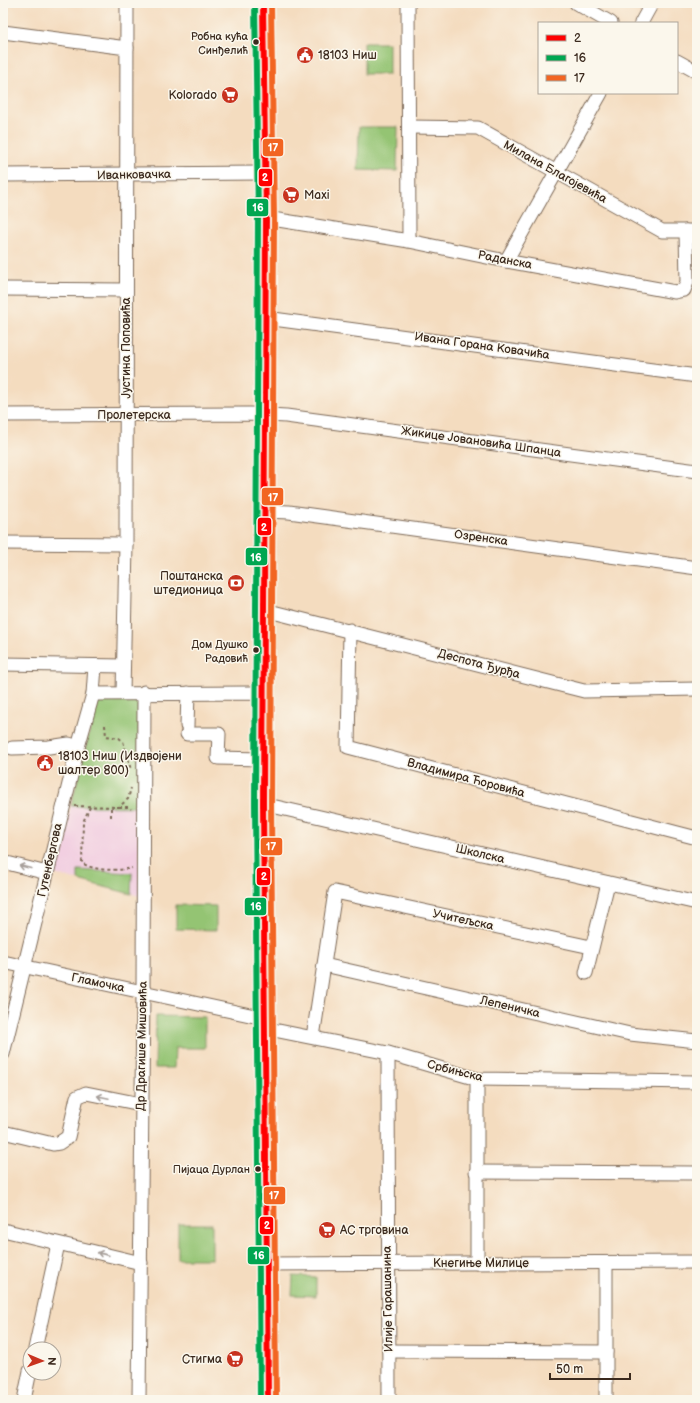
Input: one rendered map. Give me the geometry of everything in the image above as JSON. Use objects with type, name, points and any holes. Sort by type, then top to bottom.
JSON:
[{"type":"main road","points":[[263,3],[266,218],[263,804],[268,1400]]},
{"type":"street","name":"Јустина Поповића","points":[[123,693],[126,544],[126,175],[128,3]]},
{"type":"street","points":[[408,3],[410,127],[409,241]]},
{"type":"street","points":[[576,3],[609,22]]},
{"type":"street","points":[[642,22],[652,3]]},
{"type":"street","points":[[3,32],[127,48]]},
{"type":"street","points":[[678,62],[697,72]]},
{"type":"street","points":[[506,261],[600,94]]},
{"type":"street","name":"Милана Благојевића","points":[[410,127],[478,128],[662,231],[691,231]]},
{"type":"street","name":"Иванковачка","points":[[3,175],[265,173]]},
{"type":"street","name":"Раданска","points":[[266,218],[409,241],[506,261],[675,292],[684,290],[687,282],[691,231]]},
{"type":"street","points":[[3,289],[126,290]]},
{"type":"street","name":"Ивана Горана Ковачића","points":[[266,318],[697,376]]},
{"type":"street","name":"Пролетерска","points":[[3,415],[265,415]]},
{"type":"street","name":"Жикице Јовановића Шпанца","points":[[265,415],[697,471]]},
{"type":"street","name":"Озренска","points":[[265,511],[289,512],[697,568]]},
{"type":"street","points":[[3,543],[126,544]]},
{"type":"street","name":"Деспота Ђурђа","points":[[265,610],[350,630],[584,691],[697,689]]},
{"type":"street","name":"Владимира Ћоровића","points":[[350,630],[348,747],[697,838]]},
{"type":"street","points":[[3,664],[123,666]]},
{"type":"street","name":"Гутенбергова","points":[[3,1054],[78,747],[93,694],[95,666]]},
{"type":"street","name":"Др Драгише Мишовића","points":[[139,1400],[144,692]]},
{"type":"street","points":[[188,692],[187,730],[219,734],[218,758],[264,759]]},
{"type":"street","points":[[93,694],[188,692],[250,693],[264,695]]},
{"type":"street","points":[[12,748],[49,748],[69,744],[78,747]]},
{"type":"street","name":"Школска","points":[[263,804],[608,884],[697,903]]},
{"type":"street","points":[[3,862],[48,872]]},
{"type":"street","points":[[586,973],[591,947],[608,884]]},
{"type":"street","name":"Учитељска","points":[[324,965],[335,892],[591,947]]},
{"type":"street","name":"Гламочка","points":[[3,962],[143,993],[264,1023]]},
{"type":"street","points":[[313,1037],[324,965]]},
{"type":"street","name":"Лепеничка","points":[[324,965],[630,1034],[697,1041]]},
{"type":"street","name":"Србињска","points":[[264,1023],[313,1037],[388,1053],[477,1079],[697,1082]]},
{"type":"street","name":"Илије Гарашанина","points":[[388,1053],[389,1400]]},
{"type":"street","points":[[477,1079],[477,1263]]},
{"type":"street","points":[[3,1132],[53,1144],[60,1143],[68,1137],[77,1097],[81,1094],[86,1093],[141,1104]]},
{"type":"street","points":[[476,1172],[697,1173]]},
{"type":"street","points":[[3,1230],[141,1263]]},
{"type":"street","points":[[37,1341],[58,1244]]},
{"type":"street","name":"Кнегиње Милице","points":[[266,1264],[697,1262]]},
{"type":"street","points":[[606,1263],[606,1400]]},
{"type":"street","points":[[389,1352],[606,1352]]},
{"type":"street","points":[[24,1400],[28,1381]]},
{"type":"path","points":[[105,725],[106,736],[119,738],[123,741],[132,776]]},
{"type":"path","points":[[128,807],[128,798],[132,782]]},
{"type":"path","points":[[119,807],[128,798]]},
{"type":"path","points":[[64,806],[128,807],[134,811]]},
{"type":"path","points":[[90,807],[83,822],[82,863],[88,866],[126,869],[133,867]]},
{"type":"path","points":[[111,807],[111,817]]},
{"type":"shaded area","points":[[98,698],[139,699],[140,896],[54,874]]},
{"type":"green space","points":[[364,43],[389,43],[389,74],[364,74]]},
{"type":"green space","points":[[359,127],[398,127],[397,171],[358,170]]},
{"type":"green space","points":[[98,698],[139,699],[138,807],[71,806]]},
{"type":"green space","points":[[78,870],[132,873],[131,894],[78,880]]},
{"type":"green space","points":[[176,905],[216,906],[216,930],[176,929]]},
{"type":"green space","points":[[156,1016],[205,1017],[205,1048],[175,1048],[174,1068],[155,1068]]},
{"type":"green space","points":[[178,1224],[212,1224],[212,1259],[178,1259]]},
{"type":"green space","points":[[293,1276],[316,1277],[316,1296],[292,1295]]},
{"type":"transit line","name":"16","points":[[255,3],[258,218],[255,804],[260,1400]]},
{"type":"transit line","name":"2","points":[[263,3],[266,218],[263,804],[268,1400]]},
{"type":"transit line","name":"17","points":[[271,3],[274,218],[271,804],[276,1400]]},
{"type":"place","name":"Робна кућа Синђелић","points":[[256,42]]},
{"type":"place","name":"18103 Ниш","points":[[305,55]]},
{"type":"place","name":"Kolorado","points":[[230,95]]},
{"type":"place","name":"Maxi","points":[[291,195]]},
{"type":"place","name":"Поштанска штедионица","points":[[236,583]]},
{"type":"place","name":"Дом Душко Радовић","points":[[256,650]]},
{"type":"place","name":"18103 Ниш (Издвојени шалтер 800)","points":[[45,763]]},
{"type":"place","name":"Пијаца Дурлан","points":[[258,1169]]},
{"type":"place","name":"АС трговина","points":[[327,1230]]},
{"type":"place","name":"Стигма","points":[[235,1359]]}]
